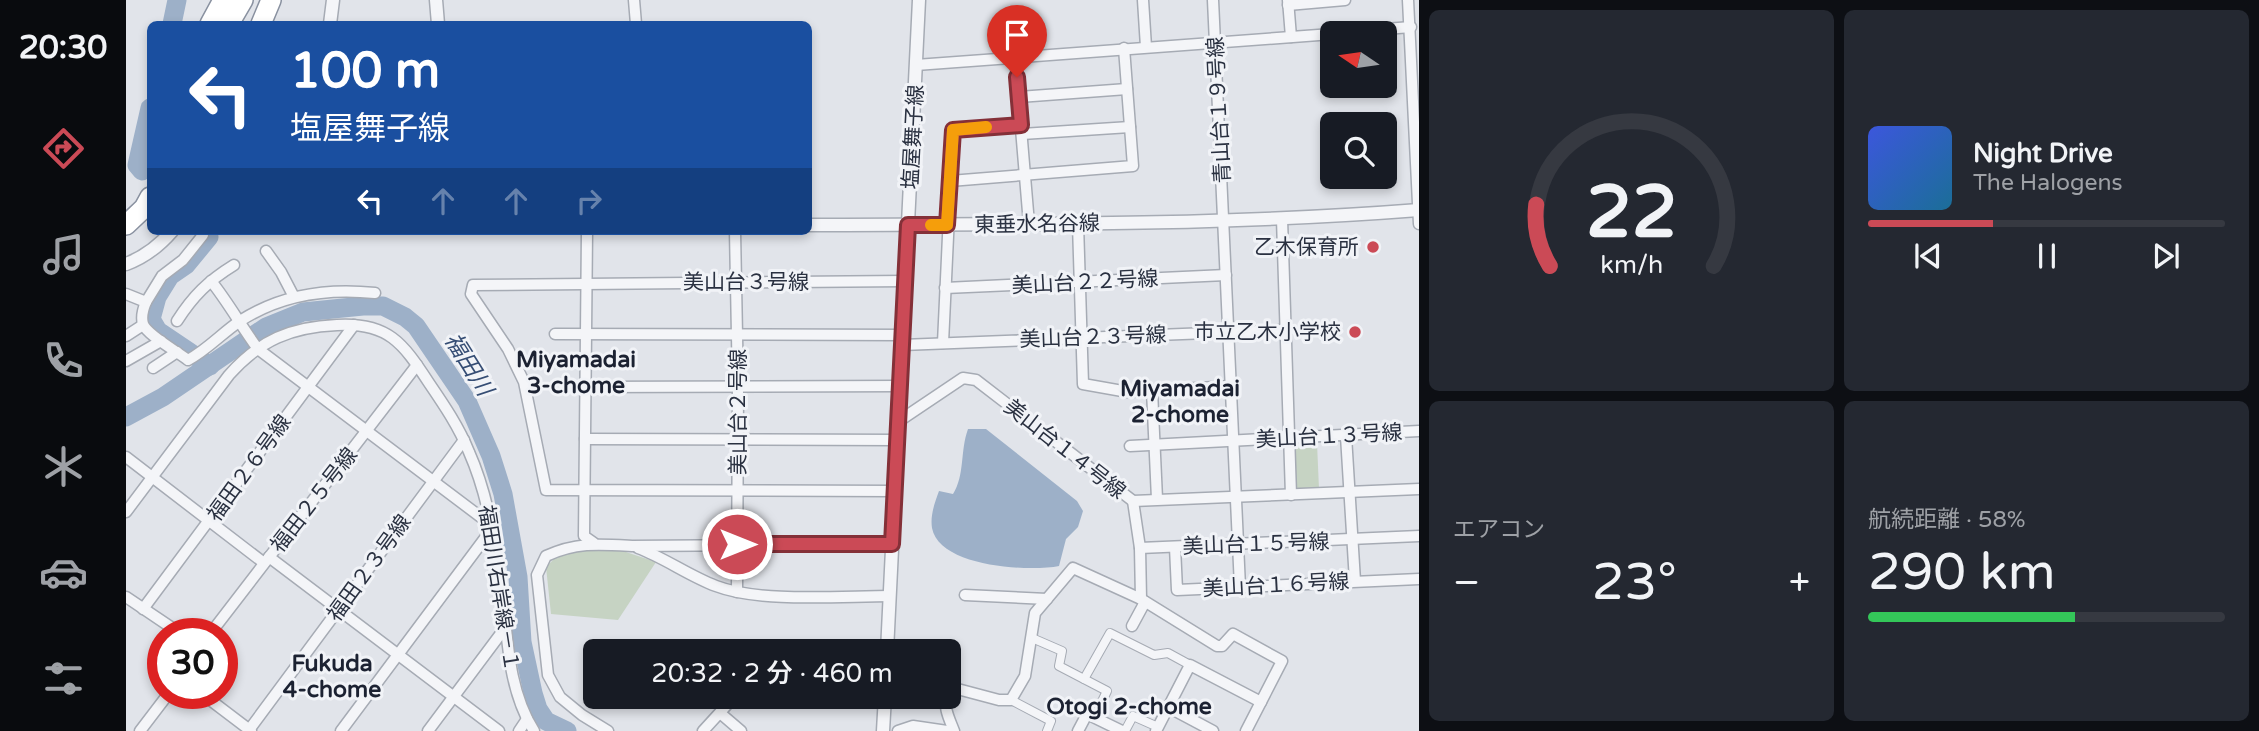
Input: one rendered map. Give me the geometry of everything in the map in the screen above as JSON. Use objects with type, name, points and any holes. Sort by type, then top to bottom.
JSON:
[{"type":"highway","points":[[212,21],[223,0]]},
{"type":"highway","points":[[231,21],[243,0]]},
{"type":"highway","points":[[247,21],[256,0]]},
{"type":"highway","points":[[262,21],[271,0]]},
{"type":"highway","points":[[127,228],[147,201]]},
{"type":"highway","points":[[127,228],[147,208]]},
{"type":"highway","points":[[127,228],[147,223]]},
{"type":"street","points":[[330,21],[333,0]]},
{"type":"street","points":[[436,0],[438,21]]},
{"type":"street","points":[[634,0],[636,21]]},
{"type":"street","name":"塩屋舞子線","points":[[888,639],[919,0]]},
{"type":"street","points":[[1143,0],[1146,47]]},
{"type":"street","name":"青山台１９号線","points":[[1213,0],[1240,587]]},
{"type":"street","points":[[1291,37],[1288,2],[1345,0]]},
{"type":"street","points":[[1408,0],[1419,224]]},
{"type":"street","points":[[1397,28],[1411,27]]},
{"type":"street","points":[[916,65],[1320,34]]},
{"type":"street","points":[[950,181],[1133,166],[1124,48]]},
{"type":"street","points":[[1015,57],[1029,224]]},
{"type":"street","points":[[1018,97],[1127,89]]},
{"type":"street","points":[[943,343],[953,130],[1130,127]]},
{"type":"street","name":"東垂水名谷線","points":[[812,225],[1078,224],[1282,219],[1418,210]]},
{"type":"street","points":[[1282,219],[1291,495]]},
{"type":"street","points":[[1078,224],[1083,384],[1128,392],[1232,386]]},
{"type":"street","points":[[126,264],[142,258],[168,235]]},
{"type":"street","points":[[203,235],[183,260],[162,276],[142,312],[143,325],[188,359],[238,322],[281,300],[354,290],[375,293]]},
{"type":"street","points":[[587,235],[584,536],[594,543]]},
{"type":"street","name":"美山台２号線","points":[[735,235],[738,283],[737,592]]},
{"type":"street","points":[[266,251],[294,297]]},
{"type":"street","points":[[177,321],[192,297],[234,265]]},
{"type":"street","name":"美山台２２号線","points":[[945,288],[1226,275]]},
{"type":"street","points":[[211,281],[258,348],[490,527],[400,655],[341,731]]},
{"type":"street","name":"美山台３号線","points":[[585,492],[546,490],[524,382],[509,349],[471,294],[473,285],[905,281]]},
{"type":"street","points":[[126,294],[146,302]]},
{"type":"street","points":[[126,336],[143,325]]},
{"type":"street","name":"福田２６号線","points":[[143,609],[354,325]]},
{"type":"street","name":"福田川右岸線－１","points":[[126,512],[241,362],[258,348],[285,332],[317,326],[368,326],[386,332],[403,345],[417,365],[470,453],[484,497],[501,577],[505,628],[515,685],[534,731]]},
{"type":"street","name":"美山台２３号線","points":[[555,334],[738,335],[943,343],[1284,330]]},
{"type":"street","points":[[126,361],[161,341]]},
{"type":"street","points":[[153,368],[177,352]]},
{"type":"street","name":"福田２５号線","points":[[222,618],[417,365]]},
{"type":"street","name":"美山台１４号線","points":[[899,421],[963,378],[976,380],[1133,501],[1419,489]]},
{"type":"street","points":[[586,387],[900,386]]},
{"type":"street","points":[[1152,390],[1157,499]]},
{"type":"street","name":"美山台１３号線","points":[[1130,446],[1419,431]]},
{"type":"street","points":[[1346,436],[1354,582]]},
{"type":"street","points":[[585,439],[897,440]]},
{"type":"street","name":"福田２３号線","points":[[250,730],[464,440]]},
{"type":"street","points":[[126,457],[210,521],[339,609],[499,731]]},
{"type":"street","points":[[585,492],[895,491]]},
{"type":"street","points":[[1125,641],[1143,600],[1140,548],[1133,501]]},
{"type":"street","name":"美山台１５号線","points":[[1140,548],[1419,536]]},
{"type":"street","points":[[608,731],[559,696],[548,675],[537,575],[546,556],[566,547],[594,543],[892,544]]},
{"type":"street","points":[[632,545],[657,554],[714,585],[737,592],[773,596],[890,596]]},
{"type":"street","name":"美山台１６号線","points":[[1175,547],[1177,590],[1419,579]]},
{"type":"street","points":[[1011,700],[1025,676],[1035,613],[1073,568],[1143,600],[1217,646],[1222,646],[1233,634],[1282,661],[1246,731]]},
{"type":"street","points":[[965,595],[1046,599]]},
{"type":"street","points":[[126,597],[157,618]]},
{"type":"street","points":[[428,731],[505,628]]},
{"type":"street","points":[[1084,679],[1110,633],[1154,655],[1168,653],[1261,702]]},
{"type":"street","points":[[1032,638],[1062,651],[1059,666],[1107,691],[1094,718]]},
{"type":"street","points":[[1078,731],[1087,714],[1123,731],[1133,716],[1157,729],[1190,665]]},
{"type":"street","points":[[961,690],[999,700],[1011,700],[1051,721],[1047,731]]},
{"type":"street","points":[[1168,707],[1213,731]]},
{"type":"street","points":[[140,731],[157,709]]},
{"type":"street","points":[[222,709],[250,730]]},
{"type":"street","points":[[703,731],[724,709]]},
{"type":"street","points":[[883,731],[884,709]]},
{"type":"street","points":[[947,709],[954,731]]},
{"type":"street","points":[[720,713],[741,731]]},
{"type":"street","points":[[519,731],[527,719]]},
{"type":"street","points":[[898,731],[913,726],[947,731]]},
{"type":"green space","points":[[1317,443],[1319,489],[1299,490],[1295,485],[1294,449],[1300,444]]},
{"type":"green space","points":[[585,549],[620,550],[656,562],[618,620],[551,614],[546,567],[559,554]]},
{"type":"water","points":[[968,429],[986,429],[1077,501],[1083,511],[1078,527],[1066,539],[1059,566],[1027,568],[987,564],[967,559],[938,541],[932,528],[933,509],[939,491],[953,494],[957,487]]},
{"type":"waterway","points":[[173,21],[177,0]]},
{"type":"waterway","points":[[142,171],[137,165],[147,121]]},
{"type":"waterway","points":[[209,235],[186,265],[170,276],[157,297],[151,319],[158,331],[210,366]]},
{"type":"waterway","name":"福田川","points":[[126,417],[163,397],[266,327],[303,312],[383,306],[405,317],[416,326],[467,401],[491,456],[503,494],[518,577],[522,642],[533,693],[538,709],[546,721],[567,731]]},
{"type":"slow traffic","points":[[931,225],[947,225],[953,130],[986,127]]},
{"type":"place","name":"乙木保育所","points":[[1373,247]]},
{"type":"place","name":"市立乙木小学校","points":[[1355,332]]},
{"type":"district","name":"Miyamadai 3-chome","points":[[576,372]]},
{"type":"district","name":"Miyamadai 2-chome","points":[[1180,401]]},
{"type":"district","name":"Fukuda 4-chome","points":[[332,676]]},
{"type":"district","name":"Otogi 2-chome","points":[[1129,706]]},
{"type":"route","points":[[737,544],[892,544],[908,225],[947,225],[953,130],[1021,125],[1017,77]]}]
